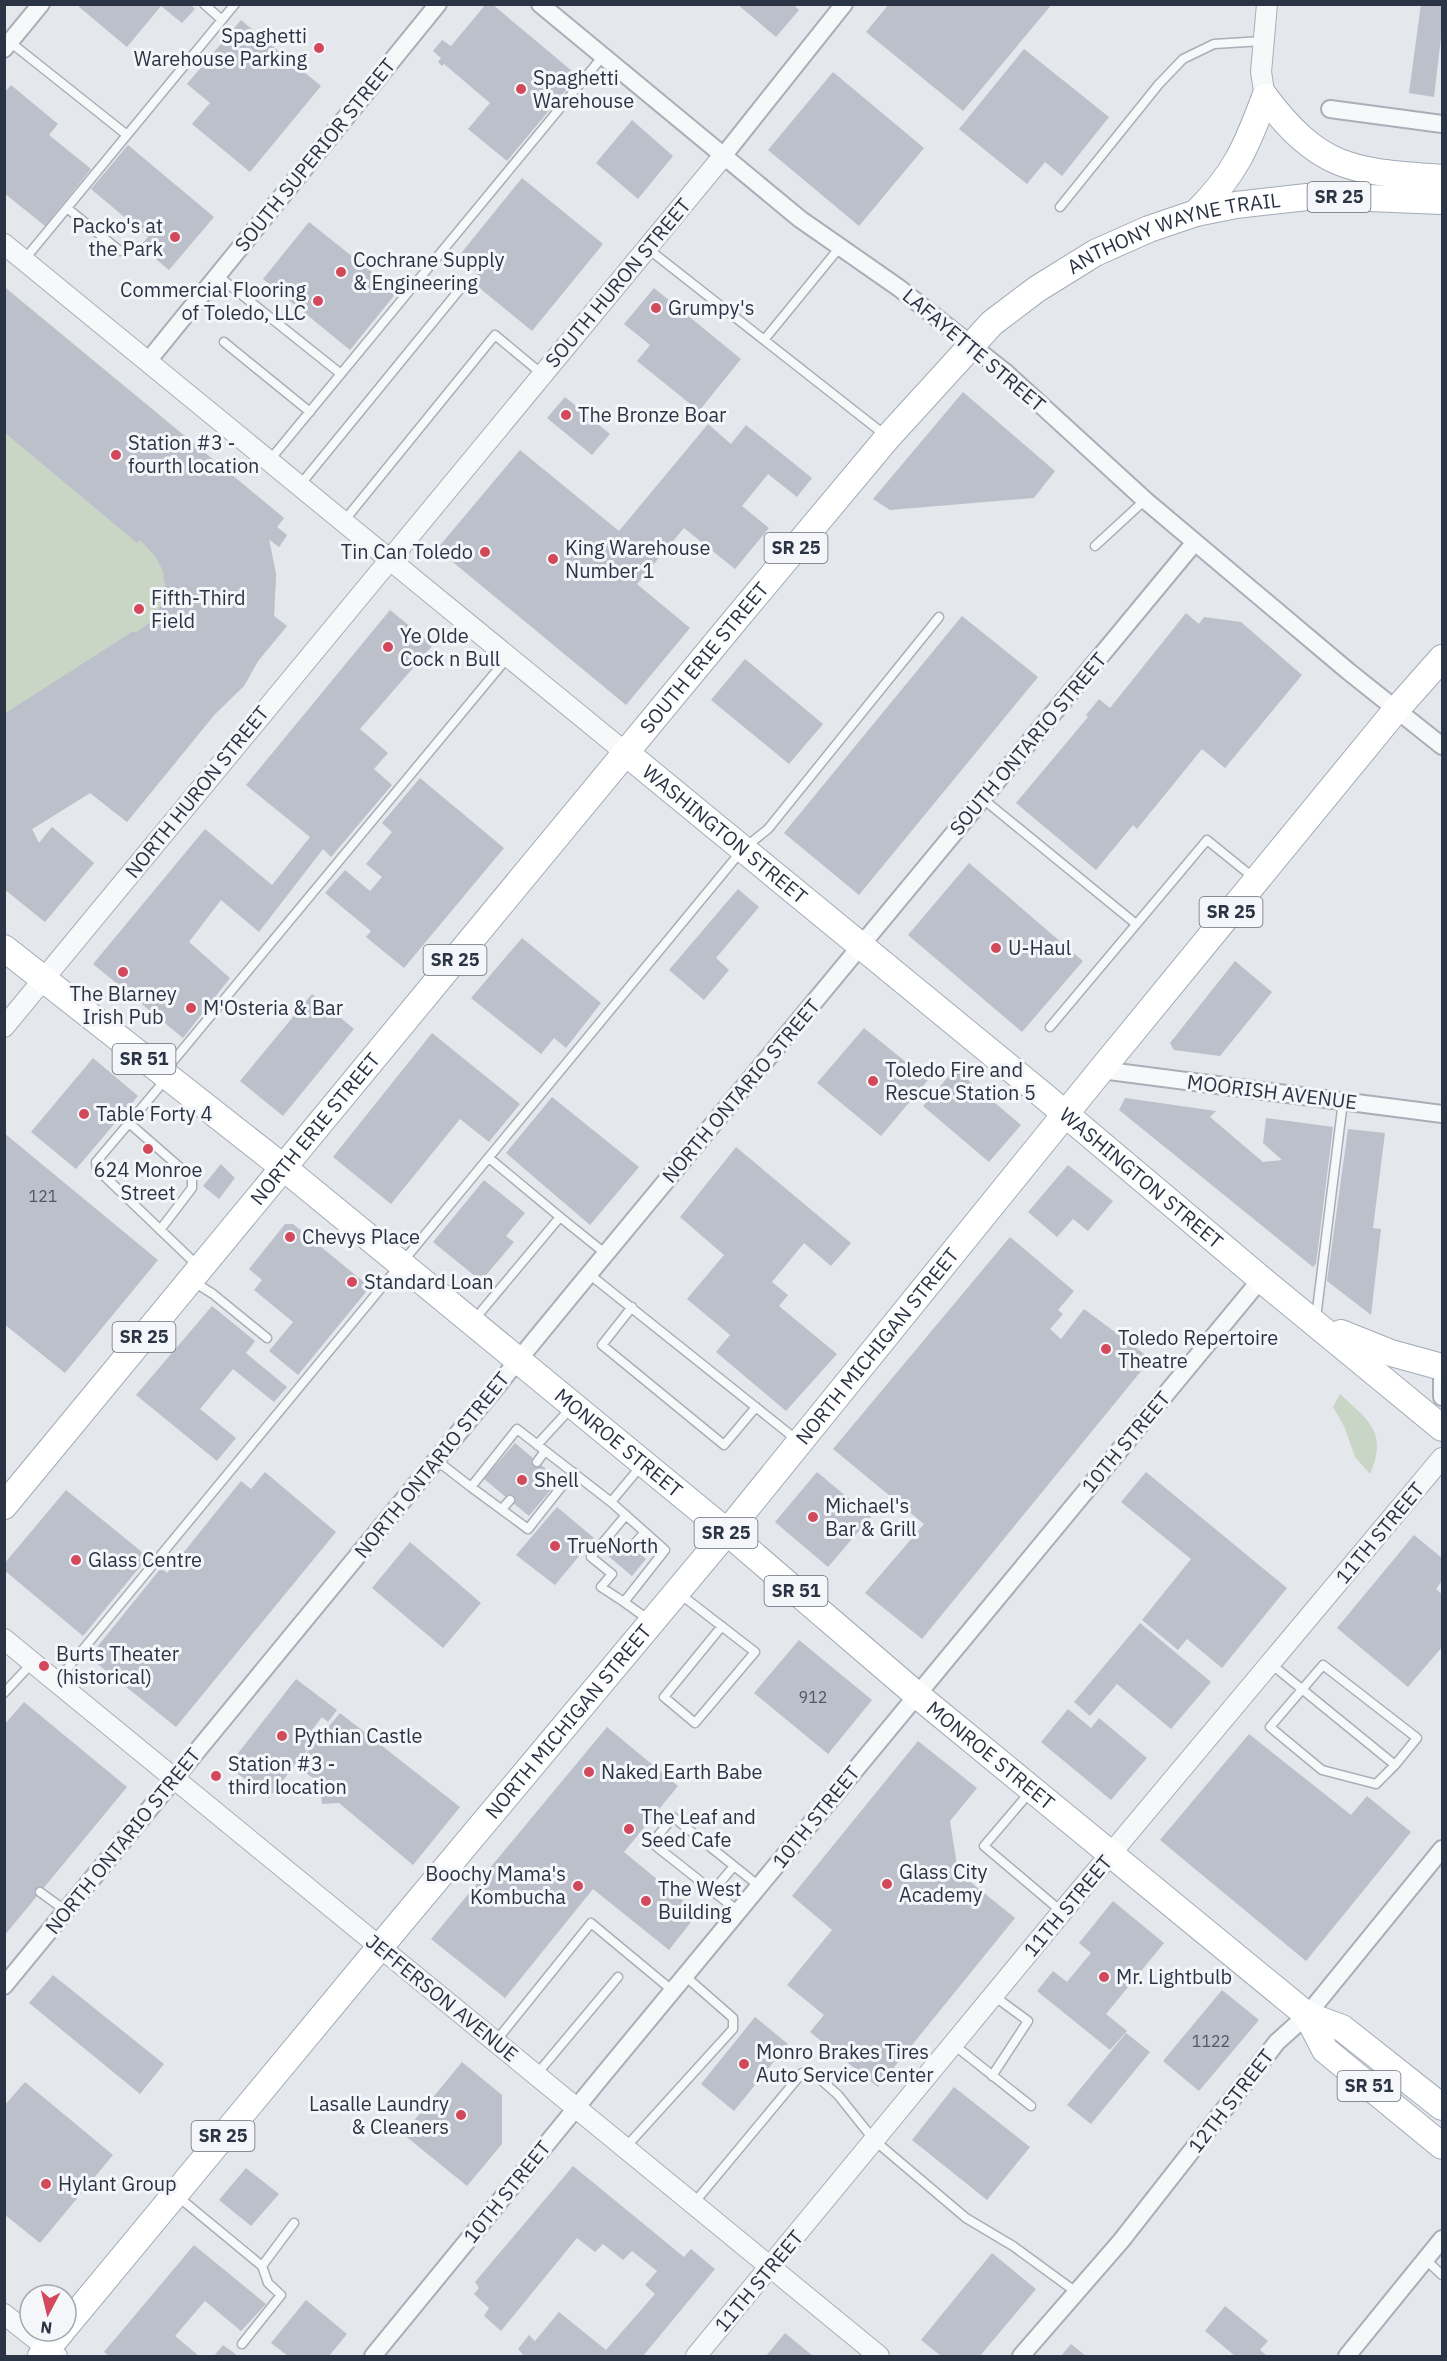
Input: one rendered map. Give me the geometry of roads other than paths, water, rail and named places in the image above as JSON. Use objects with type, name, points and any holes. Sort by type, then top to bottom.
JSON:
[{"type":"main road","points":[[1265,97],[1284,123],[1302,141],[1333,160],[1372,172],[1443,178]]},
{"type":"main road","points":[[1196,213],[1232,173],[1245,148],[1265,97]]},
{"type":"main road","name":"ANTHONY WAYNE TRAIL","points":[[969,346],[1011,306],[1070,267],[1122,240],[1196,213],[1236,205],[1307,197],[1443,201]]},
{"type":"main road","name":"SOUTH ERIE STREET","points":[[626,753],[888,437],[969,346]]},
{"type":"main road","name":"SR 25","points":[[1066,1115],[1396,710],[1443,658]]},
{"type":"main road","name":"WASHINGTON STREET","points":[[626,753],[1443,1428]]},
{"type":"main road","name":"NORTH ERIE STREET","points":[[4,1506],[626,753]]},
{"type":"main road","name":"MONROE STREET","points":[[4,948],[284,1168],[727,1532],[917,1695],[1307,2015],[1342,2028],[1443,2107]]},
{"type":"main road","name":"NORTH MICHIGAN STREET","points":[[78,2312],[652,1623],[1066,1115]]},
{"type":"main road","points":[[1315,1322],[1391,1353],[1442,1367]]},
{"type":"main road","name":"MONROE STREET","points":[[1307,2015],[1325,2050],[1443,2146]]},
{"type":"street","points":[[7,45],[41,4]]},
{"type":"street","name":"SOUTH SUPERIOR STREET","points":[[148,361],[438,4]]},
{"type":"street","name":"LAFAYETTE STREET","points":[[540,4],[800,219],[899,288],[1022,387],[1145,500],[1443,747]]},
{"type":"street","name":"SOUTH HURON STREET","points":[[390,558],[724,155],[844,4]]},
{"type":"street","points":[[1265,97],[1261,72],[1267,4]]},
{"type":"street","points":[[1330,109],[1443,124]]},
{"type":"street","name":"WASHINGTON STREET","points":[[4,244],[626,753]]},
{"type":"street","name":"SOUTH ONTARIO STREET","points":[[861,946],[1196,542]]},
{"type":"street","name":"NORTH HURON STREET","points":[[4,1027],[390,558]]},
{"type":"street","name":"NORTH ONTARIO STREET","points":[[4,1986],[861,946]]},
{"type":"street","name":"MOORISH AVENUE","points":[[1101,1070],[1443,1114]]},
{"type":"street","name":"10TH STREET","points":[[373,2356],[1261,1279]]},
{"type":"street","points":[[1443,1362],[1443,1397]]},
{"type":"street","name":"11TH STREET","points":[[696,2356],[1062,1912],[1443,1458]]},
{"type":"street","name":"JEFFERSON AVENUE","points":[[4,1640],[879,2356]]},
{"type":"street","name":"12TH STREET","points":[[1022,2356],[1121,2241],[1277,2042],[1307,2015],[1443,1849]]},
{"type":"street","points":[[1347,2356],[1443,2239]]},
{"type":"street","points":[[4,2314],[52,2348]]},
{"type":"lane","points":[[204,4],[222,20]]},
{"type":"lane","points":[[24,260],[235,4]]},
{"type":"lane","points":[[1060,207],[1159,84],[1183,59],[1214,44],[1263,40]]},
{"type":"lane","points":[[7,45],[128,135]]},
{"type":"lane","points":[[269,461],[603,56]]},
{"type":"lane","points":[[67,208],[120,251]]},
{"type":"lane","points":[[764,340],[840,247]]},
{"type":"lane","points":[[647,248],[888,437]]},
{"type":"lane","points":[[217,275],[341,374]]},
{"type":"lane","points":[[299,485],[460,290]]},
{"type":"lane","points":[[344,521],[495,335],[542,374]]},
{"type":"lane","points":[[224,342],[310,412]]},
{"type":"lane","points":[[1095,546],[1145,500]]},
{"type":"lane","points":[[56,1682],[743,849],[768,829],[939,617]]},
{"type":"lane","points":[[267,1338],[213,1294],[160,1230],[97,1169],[96,1161],[508,657]]},
{"type":"lane","points":[[982,799],[1136,924]]},
{"type":"lane","points":[[1050,1027],[1207,840],[1257,880]]},
{"type":"lane","points":[[1315,1322],[1343,1101]]},
{"type":"lane","points":[[129,1123],[192,1178],[192,1188],[160,1230]]},
{"type":"lane","points":[[489,1158],[606,1254]]},
{"type":"lane","points":[[472,1322],[560,1217]]},
{"type":"lane","points":[[589,1274],[800,1443]]},
{"type":"lane","points":[[632,1307],[602,1345],[724,1445],[756,1407]]},
{"type":"lane","points":[[537,1444],[573,1406]]},
{"type":"lane","points":[[471,1487],[517,1429],[537,1444],[611,1502],[665,1550],[624,1602]]},
{"type":"lane","points":[[537,1462],[545,1451]]},
{"type":"lane","points":[[436,1460],[528,1529],[573,1472]]},
{"type":"lane","points":[[611,1502],[644,1464]]},
{"type":"lane","points":[[502,1509],[510,1500]]},
{"type":"lane","points":[[612,1574],[591,1557],[626,1515]]},
{"type":"lane","points":[[631,1548],[645,1532]]},
{"type":"lane","points":[[619,1564],[600,1587],[652,1623]]},
{"type":"lane","points":[[677,1592],[722,1626],[755,1652],[695,1723],[664,1697],[722,1626]]},
{"type":"lane","points":[[4,1693],[32,1662]]},
{"type":"lane","points":[[1271,1663],[1395,1765]]},
{"type":"lane","points":[[1323,1665],[1417,1738],[1395,1765],[1376,1784],[1322,1770],[1270,1727],[1323,1665]]},
{"type":"lane","points":[[1032,1789],[984,1846],[1062,1912]]},
{"type":"lane","points":[[738,1911],[652,1843],[673,1817],[759,1886]]},
{"type":"lane","points":[[713,1891],[734,1866]]},
{"type":"lane","points":[[40,1892],[66,1911]]},
{"type":"lane","points":[[495,2042],[591,1923],[673,1991]]},
{"type":"lane","points":[[625,2148],[733,2029],[734,2018],[685,1976]]},
{"type":"lane","points":[[536,2075],[618,1977]]},
{"type":"lane","points":[[992,2076],[1028,2021],[994,1995]]},
{"type":"lane","points":[[953,2045],[1031,2106]]},
{"type":"lane","points":[[693,2204],[802,2073],[811,2071],[838,2095],[874,2140],[966,2218],[1012,2246],[1076,2292]]},
{"type":"lane","points":[[176,2194],[262,2266],[268,2283],[281,2295],[242,2344]]},
{"type":"lane","points":[[262,2266],[294,2223]]},
{"type":"lane","points":[[1426,2260],[1443,2275]]},
{"type":"place","name":"Spaghetti Warehouse Parking","points":[[319,48]]},
{"type":"place","name":"Spaghetti Warehouse","points":[[521,89]]},
{"type":"place","name":"Packo's at the Park","points":[[175,237]]},
{"type":"place","name":"Cochrane Supply & Engineering","points":[[341,272]]},
{"type":"place","name":"Commercial Flooring of Toledo, LLC","points":[[318,301]]},
{"type":"place","name":"Grumpy's","points":[[656,308]]},
{"type":"place","name":"The Bronze Boar","points":[[566,415]]},
{"type":"place","name":"Station #3 - fourth location","points":[[116,455]]},
{"type":"place","name":"Tin Can Toledo","points":[[485,552]]},
{"type":"place","name":"King Warehouse Number 1","points":[[553,559]]},
{"type":"place","name":"Fifth-Third Field","points":[[139,609]]},
{"type":"place","name":"Ye Olde Cock n Bull","points":[[388,647]]},
{"type":"place","name":"U-Haul","points":[[996,948]]},
{"type":"place","name":"The Blarney Irish Pub","points":[[123,972]]},
{"type":"place","name":"M'Osteria & Bar","points":[[191,1008]]},
{"type":"place","name":"Toledo Fire and Rescue Station 5","points":[[873,1081]]},
{"type":"place","name":"Table Forty 4","points":[[84,1114]]},
{"type":"place","name":"624 Monroe Street","points":[[148,1149]]},
{"type":"place","name":"Chevys Place","points":[[290,1237]]},
{"type":"place","name":"Standard Loan","points":[[352,1282]]},
{"type":"place","name":"Toledo Repertoire Theatre","points":[[1106,1349]]},
{"type":"place","name":"Shell","points":[[522,1480]]},
{"type":"place","name":"Michael's Bar & Grill","points":[[813,1517]]},
{"type":"place","name":"TrueNorth","points":[[555,1546]]},
{"type":"place","name":"Glass Centre","points":[[76,1560]]},
{"type":"place","name":"Burts Theater (historical)","points":[[44,1666]]},
{"type":"place","name":"Pythian Castle","points":[[282,1736]]},
{"type":"place","name":"Naked Earth Babe","points":[[589,1772]]},
{"type":"place","name":"Station #3 - third location","points":[[216,1776]]},
{"type":"place","name":"The Leaf and Seed Cafe","points":[[629,1829]]},
{"type":"place","name":"Glass City Academy","points":[[887,1884]]},
{"type":"place","name":"Boochy Mama's Kombucha","points":[[578,1886]]},
{"type":"place","name":"The West Building","points":[[646,1901]]},
{"type":"place","name":"Mr. Lightbulb","points":[[1104,1977]]},
{"type":"place","name":"Monro Brakes Tires Auto Service Center","points":[[744,2064]]},
{"type":"place","name":"Lasalle Laundry & Cleaners","points":[[461,2115]]},
{"type":"place","name":"Hylant Group","points":[[46,2184]]}]
